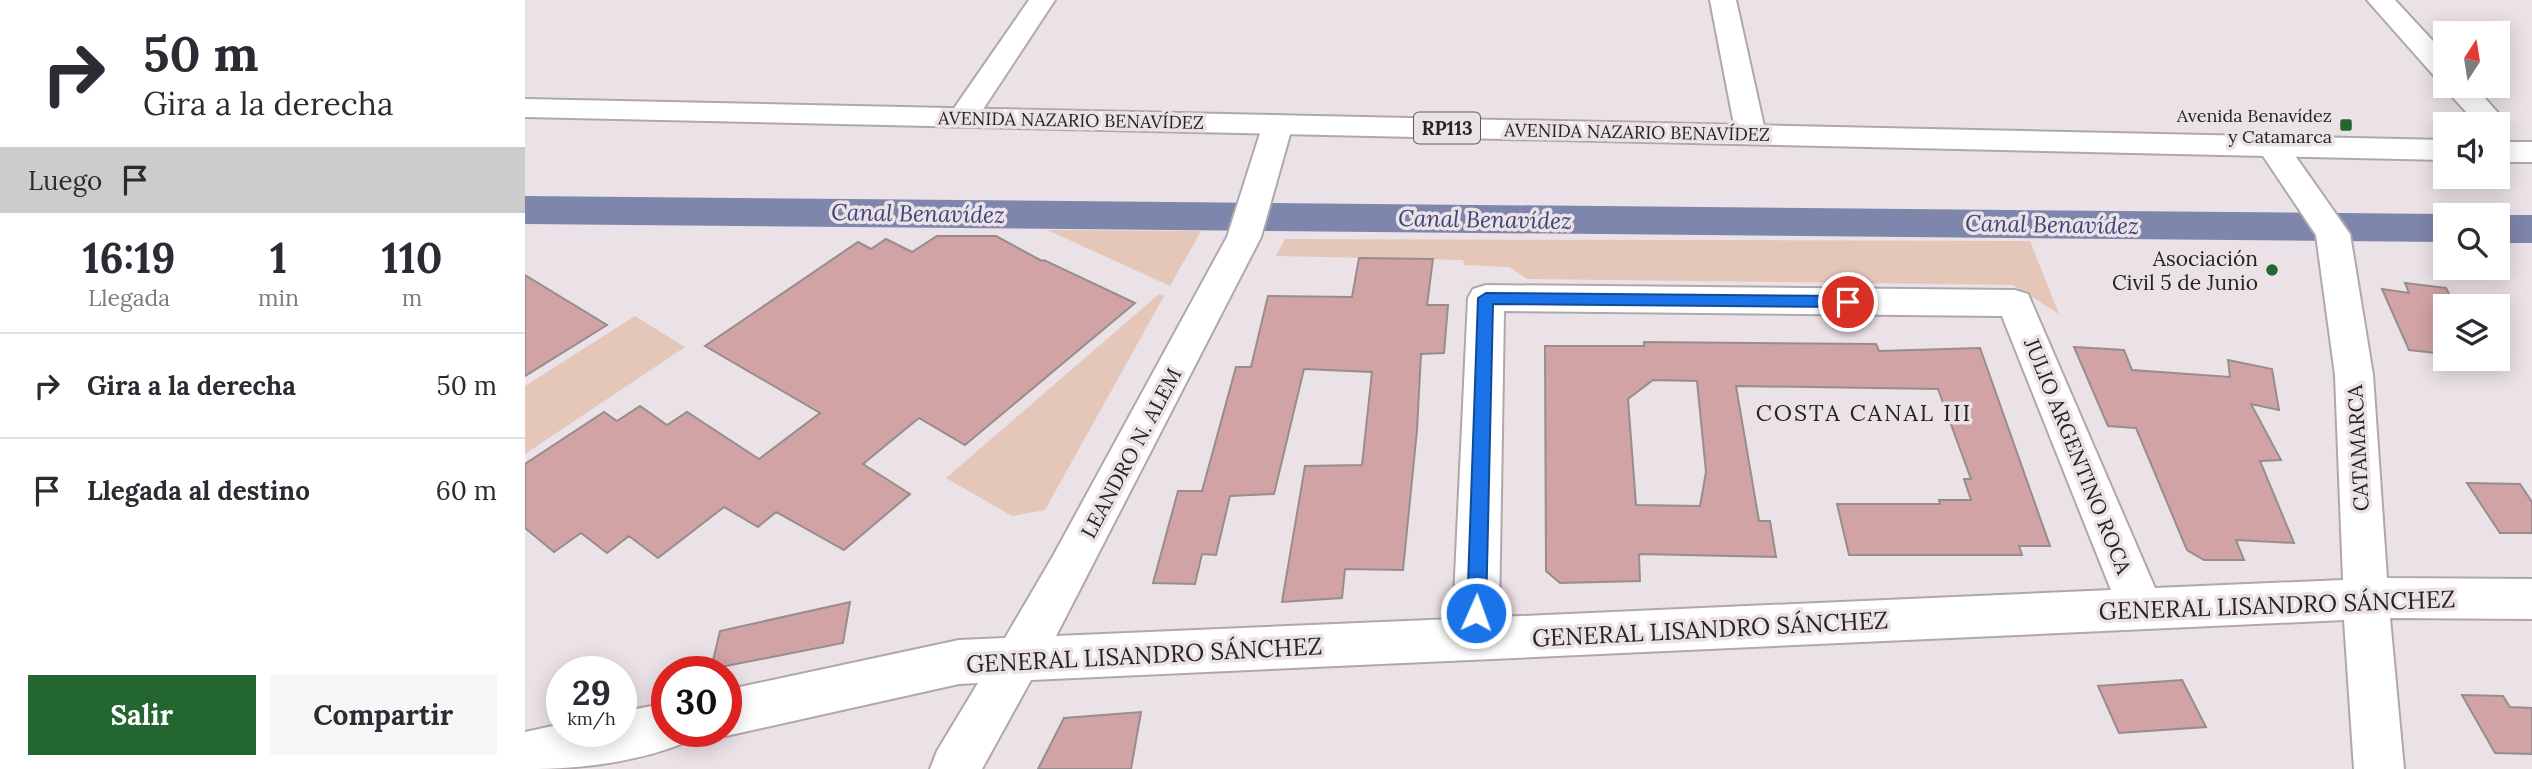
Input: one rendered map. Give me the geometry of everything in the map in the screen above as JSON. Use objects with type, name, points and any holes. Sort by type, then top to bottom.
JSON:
[{"type":"street","points":[[963,117],[1042,0]]},
{"type":"street","points":[[1723,0],[1751,135]]},
{"type":"street","points":[[2380,0],[2433,58]]},
{"type":"street","points":[[2469,98],[2482,112]]},
{"type":"street","name":"AVENIDA NAZARIO BENAVÍDEZ","points":[[525,108],[2433,150]]},
{"type":"street","name":"AVENIDA NAZARIO BENAVÍDEZ","points":[[525,119],[620,110]]},
{"type":"street","name":"LEANDRO N. ALEM","points":[[955,769],[1069,570],[1250,217],[1278,124]]},
{"type":"street","name":"CATAMARCA","points":[[2273,146],[2325,223],[2354,375],[2371,695],[2379,769]]},
{"type":"street","name":"JULIO ARGENTINO ROCA","points":[[1475,639],[1486,298],[2015,303],[2141,609]]},
{"type":"street","name":"GENERAL LISANDRO SÁNCHEZ","points":[[742,709],[959,662],[2365,600],[2532,599]]},
{"type":"street","points":[[525,756],[651,729]]},
{"type":"shaded area","points":[[1047,230],[1201,231],[1170,286]]},
{"type":"shaded area","points":[[1285,239],[2030,241],[2059,314],[2013,285],[1527,279],[1509,267],[1464,265],[1463,260],[1276,256]]},
{"type":"shaded area","points":[[1159,294],[1164,296],[1045,510],[1012,516],[946,478]]},
{"type":"shaded area","points":[[635,316],[685,347],[525,454],[525,386]]},
{"type":"building","points":[[937,236],[996,236],[1042,261],[1135,303],[965,445],[919,418],[863,464],[910,494],[844,550],[776,512],[758,527],[724,507],[658,558],[629,536],[607,553],[581,533],[554,552],[525,528],[525,464],[604,412],[617,421],[640,406],[667,425],[687,412],[759,459],[820,413],[705,346],[858,242],[871,249],[886,239],[912,252]]},
{"type":"building","points":[[1359,258],[1433,259],[1427,305],[1448,305],[1444,353],[1421,354],[1417,430],[1403,570],[1345,569],[1342,598],[1282,602],[1305,466],[1362,465],[1372,372],[1304,369],[1274,494],[1230,496],[1216,555],[1202,554],[1195,584],[1153,583],[1178,491],[1202,491],[1236,367],[1251,367],[1268,296],[1352,297]]},
{"type":"building","points":[[525,275],[607,325],[525,376]]},
{"type":"building","points":[[2405,283],[2446,288],[2449,294],[2433,294],[2433,353],[2409,350],[2382,289],[2409,293]]},
{"type":"building","points":[[1644,342],[1876,344],[1879,351],[1980,348],[2050,546],[2019,546],[2022,555],[1849,555],[1837,504],[1940,504],[1939,500],[1971,500],[1964,479],[1971,479],[1938,389],[1736,386],[1759,521],[1770,521],[1776,557],[1639,554],[1640,581],[1560,583],[1546,571],[1545,346],[1644,346]],"holes":[[[1653,380],[1697,381],[1706,472],[1700,506],[1636,505],[1628,399]]]},
{"type":"building","points":[[2074,347],[2124,350],[2132,370],[2230,377],[2228,360],[2272,369],[2279,410],[2251,404],[2281,460],[2260,461],[2294,543],[2236,540],[2244,560],[2204,560],[2187,550],[2136,428],[2108,426]]},
{"type":"building","points":[[2467,483],[2520,484],[2532,502],[2532,533],[2500,533]]},
{"type":"building","points":[[850,602],[843,643],[742,663],[742,656],[714,656],[720,631]]},
{"type":"building","points":[[2182,680],[2206,727],[2119,733],[2098,686]]},
{"type":"building","points":[[2462,695],[2503,696],[2510,707],[2532,708],[2532,754],[2495,753]]},
{"type":"building","points":[[1141,712],[1131,769],[1038,769],[1064,718]]},
{"type":"waterway","name":"Canal Benavídez","points":[[525,210],[2433,228]]},
{"type":"waterway","name":"Canal Benavídez","points":[[2510,229],[2532,229]]},
{"type":"place","name":"Avenida Benavídez y Catamarca","points":[[2346,125]]},
{"type":"place","name":"Asociación Civil 5 de Junio","points":[[2272,270]]},
{"type":"district","name":"COSTA CANAL III","points":[[1864,412]]},
{"type":"route","points":[[1476,613],[1486,298],[1848,302]]}]
